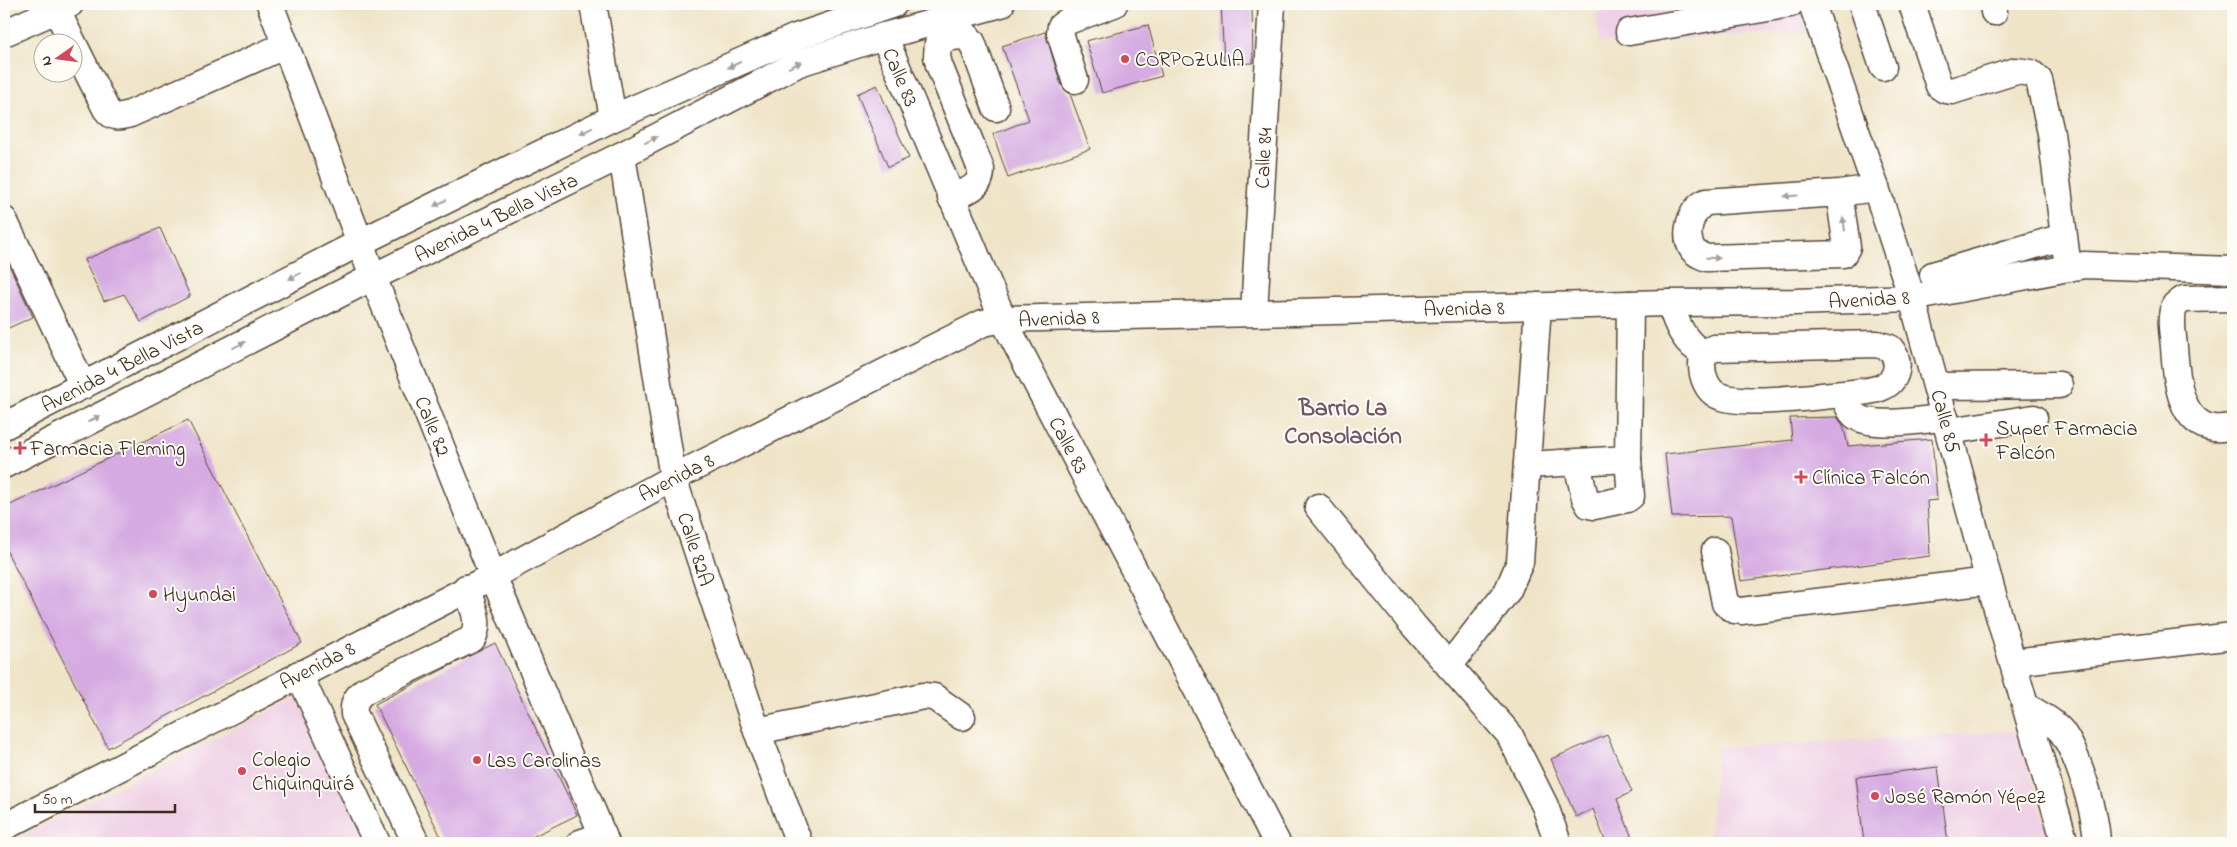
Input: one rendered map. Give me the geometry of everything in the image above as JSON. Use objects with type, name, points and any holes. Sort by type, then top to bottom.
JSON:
[{"type":"street","name":"Calle 82","points":[[270,4],[374,277],[596,840]]},
{"type":"street","points":[[593,4],[613,118]]},
{"type":"street","name":"Avenida 4 Bella Vista","points":[[4,426],[361,242],[613,118],[796,37],[894,4]]},
{"type":"street","name":"Avenida 4 Bella Vista","points":[[4,464],[622,154],[799,63],[884,36],[1001,4]]},
{"type":"street","points":[[1075,80],[1060,33],[1061,26],[1068,21],[1114,4]]},
{"type":"street","name":"Calle 84","points":[[1254,312],[1272,4]]},
{"type":"street","points":[[1862,4],[1883,67]]},
{"type":"street","points":[[1912,4],[1939,86],[1945,90],[1952,91],[2016,71],[2031,73],[2039,80],[2051,133],[2068,268]]},
{"type":"street","points":[[1629,32],[1811,5]]},
{"type":"street","name":"Calle 85","points":[[1811,5],[1876,188],[1912,298],[1989,581],[2065,843]]},
{"type":"street","points":[[4,32],[63,6],[106,109],[109,113],[119,117],[130,114],[286,44]]},
{"type":"street","name":"Calle 83","points":[[884,36],[1003,319],[1277,843]]},
{"type":"street","points":[[951,198],[978,185],[982,177],[981,169],[936,56],[938,43],[950,36],[967,36],[972,42],[996,108]]},
{"type":"street","name":"Calle 82A","points":[[622,154],[673,478],[757,731],[799,843]]},
{"type":"street","points":[[1839,193],[1847,247],[1843,254],[1707,258],[1697,254],[1692,249],[1690,222],[1694,212],[1706,202],[1839,193],[1876,188]]},
{"type":"street","points":[[4,220],[83,386]]},
{"type":"street","points":[[1933,275],[2063,237]]},
{"type":"street","name":"Avenida 8","points":[[4,827],[492,576],[673,478],[984,322],[1003,319],[1254,312],[1912,298],[2068,268],[2098,265],[2233,270]]},
{"type":"street","points":[[2233,298],[2184,299],[2175,305],[2172,316],[2176,383],[2181,397],[2195,419],[2205,425],[2213,428],[2233,427]]},
{"type":"street","points":[[1670,303],[1682,334],[1704,354]]},
{"type":"street","points":[[1577,463],[1585,498],[1589,505],[1594,506],[1628,499],[1631,496],[1628,458],[1630,304]]},
{"type":"street","points":[[1449,666],[1508,590],[1520,562],[1538,306]]},
{"type":"street","points":[[1877,344],[1890,348],[1897,364],[1895,374],[1889,383],[1881,388],[1844,394],[1750,400],[1723,397],[1710,390],[1706,383],[1701,363],[1704,354],[1709,350],[1719,347],[1877,344]]},
{"type":"street","points":[[1937,386],[2060,385]]},
{"type":"street","points":[[1844,394],[1850,410],[1857,417],[1864,420],[1947,424],[2034,418]]},
{"type":"street","points":[[1527,465],[1628,458]]},
{"type":"street","points":[[1318,507],[1414,626],[1509,734],[1546,806],[1558,843]]},
{"type":"street","points":[[1715,551],[1725,603],[1734,610],[1740,611],[1989,581]]},
{"type":"street","points":[[416,843],[354,714],[354,706],[357,698],[364,691],[472,639],[477,631],[476,620],[466,588]]},
{"type":"street","points":[[2014,662],[2233,636]]},
{"type":"street","points":[[299,674],[377,843]]},
{"type":"street","points":[[757,731],[923,696],[934,697],[962,717]]},
{"type":"street","points":[[2027,707],[2051,721],[2069,744],[2082,777],[2098,843]]},
{"type":"street","points":[[4,836],[8,843]]},
{"type":"shaded area","points":[[1625,4],[1799,4],[1807,32],[1600,43],[1596,13]]},
{"type":"shaded area","name":"Colegio Chiquinquirá","points":[[296,698],[370,843],[8,843]]},
{"type":"shaded area","name":"José Ramón Yépez","points":[[2017,731],[2051,843],[1708,843],[1717,748]]},
{"type":"building","points":[[1221,4],[1252,4],[1253,63],[1224,64]]},
{"type":"building","name":"CORPOZULIA","points":[[1148,25],[1162,76],[1102,93],[1086,41]]},
{"type":"building","points":[[1045,32],[1061,85],[1070,94],[1090,149],[1008,178],[993,134],[1029,120],[1002,46]]},
{"type":"building","points":[[877,85],[909,158],[888,167],[857,94]]},
{"type":"building","points":[[160,228],[190,296],[141,322],[124,294],[104,301],[84,260]]},
{"type":"building","points":[[4,254],[33,317],[4,330]]},
{"type":"building","name":"Clínica Falcón","points":[[1837,417],[1843,425],[1848,446],[1932,439],[1937,500],[1927,501],[1930,556],[1741,581],[1731,516],[1672,517],[1665,454],[1792,440],[1790,418]]},
{"type":"building","name":"Hyundai","points":[[188,420],[302,643],[108,748],[4,546],[4,508]]},
{"type":"building","name":"Las Carolinas","points":[[495,643],[577,815],[520,843],[444,843],[375,704]]},
{"type":"building","points":[[1607,735],[1632,792],[1617,799],[1634,843],[1606,843],[1593,809],[1576,817],[1551,759]]},
{"type":"building","points":[[1938,767],[1948,843],[1864,843],[1856,777]]},
{"type":"place","name":"CORPOZULIA","points":[[1125,59]]},
{"type":"place","name":"Super Farmacia Falcón","points":[[1986,440]]},
{"type":"place","name":"Farmacia Fleming","points":[[20,448]]},
{"type":"place","name":"Clínica Falcón","points":[[1801,477]]},
{"type":"place","name":"Hyundai","points":[[153,594]]},
{"type":"place","name":"Las Carolinas","points":[[477,760]]},
{"type":"place","name":"Colegio Chiquinquirá","points":[[242,771]]},
{"type":"place","name":"José Ramón Yépez","points":[[1875,796]]},
{"type":"district","name":"Barrio La Consolación","points":[[1343,421]]}]
